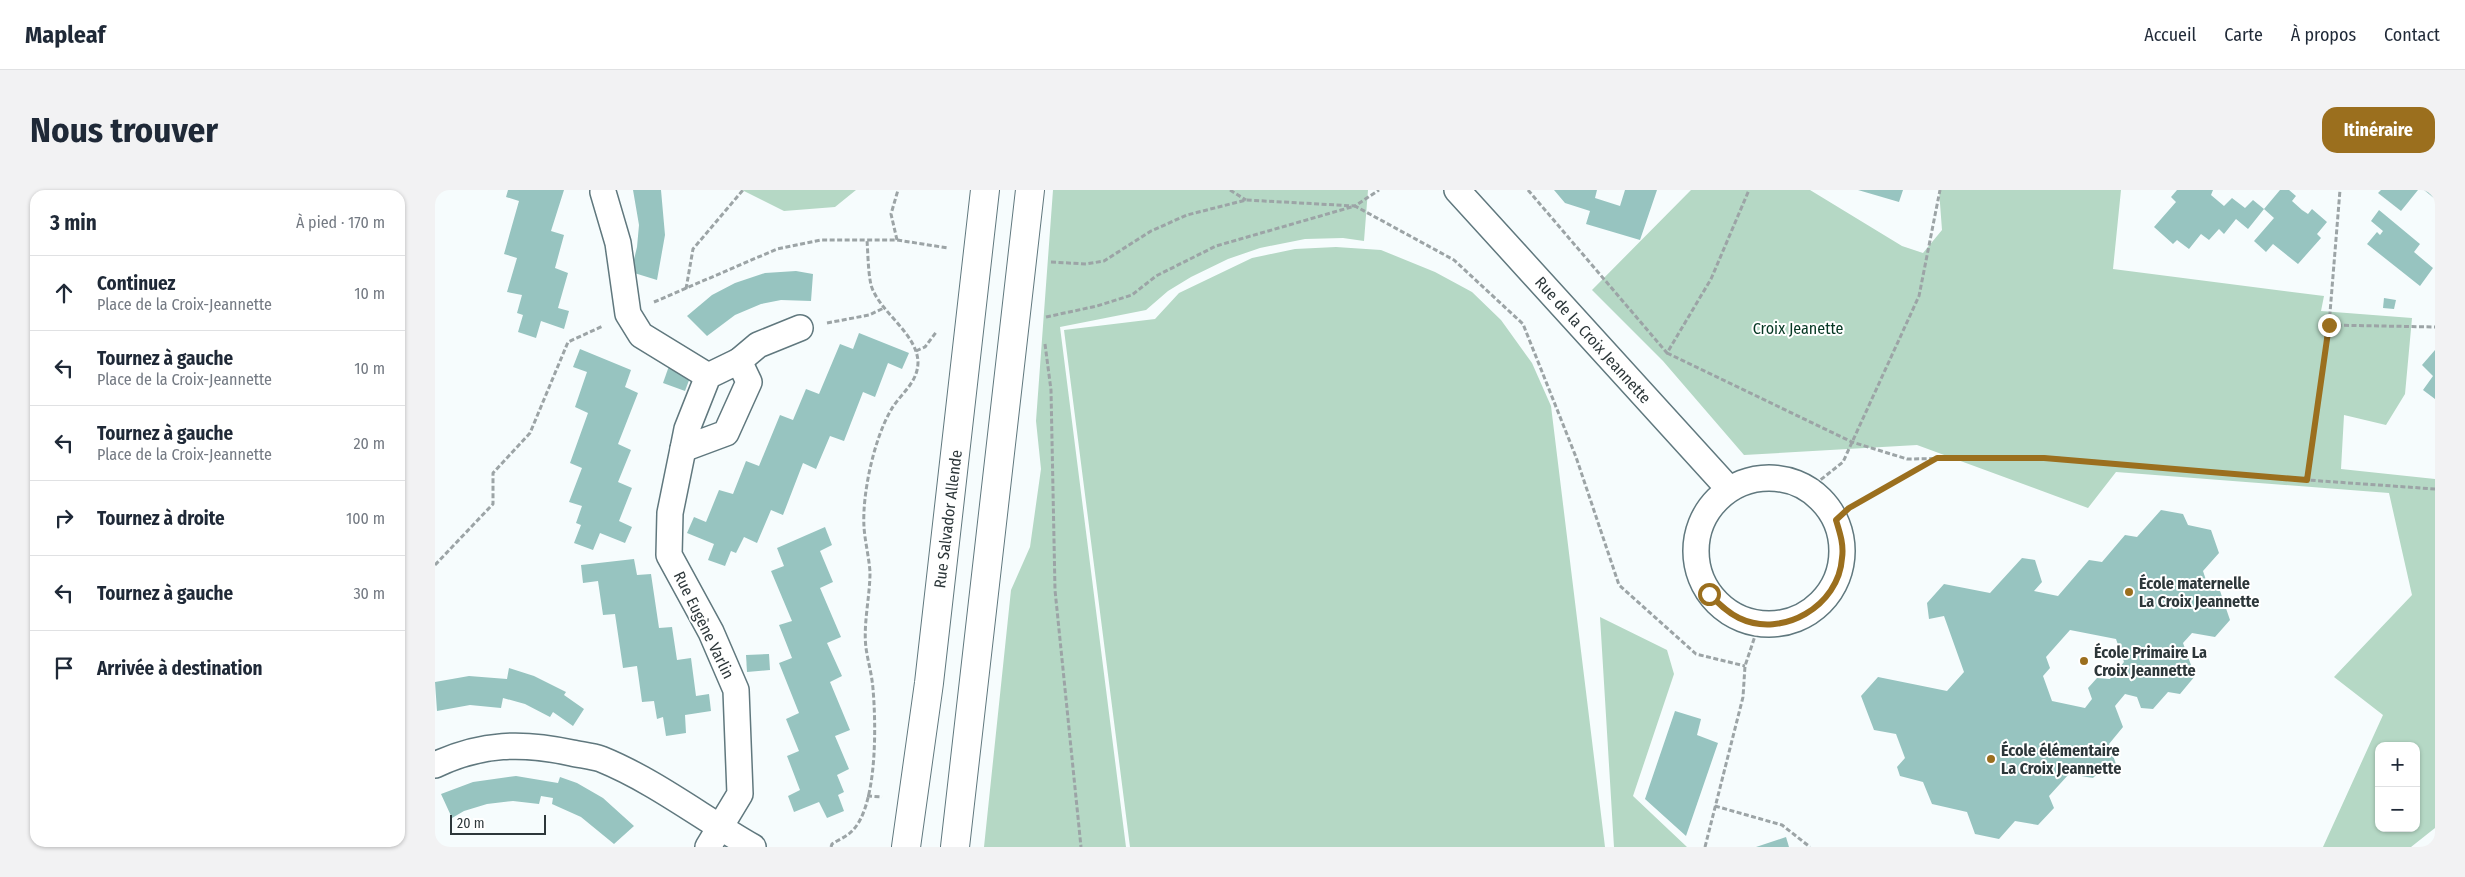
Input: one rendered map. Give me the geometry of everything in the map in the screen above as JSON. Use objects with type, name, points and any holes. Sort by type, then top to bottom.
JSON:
[{"type":"street","name":"Rue Salvador Allende","points":[[906,847],[929,683],[985,190]]},
{"type":"street","points":[[955,847],[1030,190]]},
{"type":"street","name":"Rue de la Croix Jeannette","points":[[1457,190],[1729,489]]},
{"type":"street","points":[[603,192],[618,243],[628,314],[641,335],[708,376],[739,361],[758,345],[800,328]]},
{"type":"street","points":[[683,449],[726,433],[749,382],[739,361]]},
{"type":"street","name":"Rue Eugène Varlin","points":[[708,376],[687,429],[671,513],[669,555],[711,632],[736,690],[740,794],[713,837]]},
{"type":"street","points":[[1769,477],[1796,482],[1809,488],[1825,502],[1836,520],[1842,539],[1843,559],[1838,577],[1828,594],[1814,609],[1798,618],[1779,624],[1759,624],[1740,618],[1723,608],[1709,594],[1699,576],[1695,557],[1696,537],[1703,518],[1714,502],[1729,489],[1755,478],[1769,477]]},
{"type":"street","points":[[435,764],[459,753],[502,745],[546,747],[600,759],[649,783],[713,837],[753,847]]},
{"type":"path","points":[[686,289],[693,249],[743,190]]},
{"type":"path","points":[[897,240],[891,214],[898,190]]},
{"type":"path","points":[[1230,190],[1246,200]]},
{"type":"path","points":[[1041,318],[1097,306],[1131,295],[1156,276],[1216,246],[1355,206],[1379,190]]},
{"type":"path","points":[[1528,190],[1667,353],[1852,442],[1907,458],[2044,458],[2435,489]]},
{"type":"path","points":[[1667,353],[1711,279],[1749,190]]},
{"type":"path","points":[[1809,488],[1843,462],[1919,296],[1941,190]]},
{"type":"path","points":[[2307,480],[2329,325],[2340,190]]},
{"type":"path","points":[[1051,262],[1086,264],[1104,261],[1151,231],[1187,215],[1246,200],[1355,206],[1454,260],[1523,324],[1576,458],[1619,585],[1695,654],[1745,666]]},
{"type":"path","points":[[831,847],[832,844],[852,831],[863,812],[871,782],[875,735],[873,688],[866,646],[870,571],[864,526],[866,498],[875,450],[891,410],[911,386],[918,363],[916,351],[884,308],[871,286],[867,240]]},
{"type":"path","points":[[800,328],[869,315],[884,308]]},
{"type":"path","points":[[2329,325],[2435,327]]},
{"type":"path","points":[[1043,334],[1051,390],[1055,590],[1081,847]]},
{"type":"path","points":[[1836,520],[1849,508],[1937,458]]},
{"type":"path","points":[[1705,847],[1743,697],[1745,666],[1759,624]]},
{"type":"path","points":[[1715,806],[1782,825],[1810,847]]},
{"type":"green space","points":[[742,190],[856,190],[835,207],[784,211]]},
{"type":"green space","points":[[1053,190],[1368,190],[1364,241],[1343,238],[1305,239],[1260,248],[1228,259],[1191,277],[1168,291],[1146,310],[1060,327],[1126,847],[984,847],[1011,590],[1030,547],[1041,469],[1036,421]]},
{"type":"green space","name":"Croix Jeanette","points":[[1691,190],[1810,190],[1902,246],[1923,253],[1942,230],[1939,190],[2121,190],[2113,269],[2324,296],[2321,311],[2412,318],[2405,394],[2386,425],[2344,415],[2341,469],[2435,479],[2435,828],[2411,847],[2323,847],[2383,715],[2334,677],[2412,595],[2389,493],[2116,472],[2088,508],[1917,445],[1744,455],[1663,361],[1592,290]]},
{"type":"green space","points":[[1336,247],[1381,250],[1435,272],[1472,292],[1501,320],[1532,363],[1551,406],[1605,847],[1130,847],[1064,330],[1155,319],[1179,293],[1252,258],[1295,249]]},
{"type":"green space","points":[[1600,617],[1667,650],[1674,674],[1633,796],[1687,847],[1614,847]]},
{"type":"building","points":[[508,190],[564,190],[551,231],[564,235],[555,268],[568,273],[558,308],[569,311],[564,329],[541,321],[536,338],[518,332],[523,315],[517,313],[522,295],[507,292],[517,258],[504,254],[519,201],[506,197]]},
{"type":"building","points":[[633,190],[661,190],[665,235],[657,280],[631,272],[637,247],[639,225]]},
{"type":"building","points":[[1554,190],[1597,190],[1595,198],[1620,206],[1625,190],[1657,190],[1640,240],[1586,224],[1590,211],[1565,203]]},
{"type":"building","points":[[1858,190],[1903,190],[1899,202]]},
{"type":"building","points":[[2177,190],[2213,190],[2211,195],[2224,206],[2232,198],[2245,208],[2253,200],[2264,209],[2248,229],[2236,219],[2224,234],[2219,229],[2209,240],[2201,234],[2189,249],[2177,240],[2173,244],[2154,227],[2176,202],[2171,197]]},
{"type":"building","points":[[2280,190],[2289,190],[2296,196],[2292,201],[2302,210],[2308,214],[2312,209],[2327,222],[2317,234],[2321,238],[2298,264],[2273,244],[2266,252],[2254,241],[2274,218],[2264,209]]},
{"type":"building","points":[[2381,190],[2418,190],[2401,211],[2378,193]]},
{"type":"building","points":[[2424,190],[2435,190],[2435,199]]},
{"type":"building","points":[[2379,210],[2420,244],[2414,252],[2433,268],[2420,286],[2367,244],[2377,232],[2380,235],[2383,231],[2371,221]]},
{"type":"building","points":[[796,271],[813,274],[811,301],[781,300],[761,304],[735,315],[707,336],[687,316],[712,295],[735,283],[765,273]]},
{"type":"building","points":[[2384,298],[2396,300],[2394,309],[2383,308]]},
{"type":"building","points":[[859,333],[909,353],[902,369],[888,363],[875,397],[863,392],[844,441],[830,436],[816,469],[803,463],[783,515],[771,510],[757,543],[744,537],[736,553],[731,551],[725,566],[708,560],[714,544],[687,533],[694,517],[706,522],[719,490],[733,494],[746,461],[759,466],[780,415],[793,420],[806,389],[819,394],[840,344],[853,349]]},
{"type":"building","points":[[580,349],[631,370],[625,387],[638,393],[618,444],[631,450],[618,482],[632,488],[619,521],[632,527],[625,543],[600,533],[593,550],[574,543],[581,525],[576,523],[582,506],[569,502],[582,468],[570,463],[588,413],[575,407],[587,372],[573,367]]},
{"type":"building","points":[[2435,350],[2435,399],[2423,390],[2433,376],[2422,365]]},
{"type":"building","points":[[669,366],[691,375],[685,391],[663,383]]},
{"type":"building","points":[[2161,510],[2183,514],[2188,525],[2211,530],[2219,553],[2203,571],[2207,583],[2218,585],[2230,620],[2215,637],[2192,633],[2183,643],[2195,676],[2180,694],[2168,692],[2153,709],[2141,708],[2137,697],[2125,694],[2115,706],[2123,727],[2109,744],[2117,767],[2109,775],[2097,774],[2093,778],[2069,774],[2049,796],[2054,808],[2038,825],[2015,821],[1999,839],[1975,834],[1967,812],[1932,804],[1923,782],[1900,776],[1897,767],[1905,758],[1896,734],[1874,730],[1861,696],[1878,677],[1947,691],[1964,672],[1944,616],[1929,619],[1927,603],[1944,584],[1990,593],[2022,558],[2035,560],[2042,582],[2034,591],[2058,596],[2089,560],[2102,562],[2125,535],[2137,537]],"holes":[[[2070,630],[2116,639],[2124,662],[2110,679],[2097,678],[2088,688],[2092,699],[2085,708],[2052,701],[2043,676],[2050,668],[2046,657]]]},
{"type":"building","points":[[825,527],[832,545],[820,551],[833,582],[820,588],[841,637],[827,643],[842,676],[830,682],[850,730],[835,736],[849,769],[837,775],[844,792],[838,795],[844,811],[827,818],[819,802],[794,812],[788,796],[800,790],[787,756],[799,751],[786,719],[799,713],[779,663],[792,658],[779,625],[792,621],[771,571],[784,566],[777,548]]},
{"type":"building","points":[[634,559],[637,575],[651,574],[659,628],[672,627],[677,660],[691,658],[696,696],[709,694],[711,711],[685,715],[686,733],[666,736],[663,717],[657,719],[654,701],[642,702],[637,666],[623,668],[615,614],[603,615],[598,581],[583,583],[581,565]]},
{"type":"building","points":[[769,654],[770,670],[747,672],[746,655]]},
{"type":"building","points":[[509,668],[534,676],[566,692],[564,695],[584,709],[573,726],[553,712],[550,717],[525,704],[503,698],[501,708],[470,705],[437,711],[435,682],[469,676],[507,679]]},
{"type":"building","points":[[1675,711],[1701,719],[1697,735],[1718,743],[1686,836],[1645,799]]},
{"type":"building","points":[[516,776],[558,783],[560,777],[577,783],[603,798],[634,826],[614,844],[581,817],[552,804],[553,798],[541,796],[539,804],[513,801],[487,804],[464,811],[452,818],[441,794],[473,782]]},
{"type":"building","points":[[1786,837],[1789,847],[1756,847]]},
{"type":"place","name":"École maternelle La Croix Jeannette","points":[[2129,592]]},
{"type":"place","name":"École Primaire La Croix Jeannette","points":[[2084,661]]},
{"type":"place","name":"École élémentaire La Croix Jeannette","points":[[1991,759]]},
{"type":"route","points":[[1709,594],[1723,608],[1740,618],[1759,624],[1779,624],[1798,618],[1814,609],[1828,594],[1838,577],[1843,559],[1842,539],[1836,520],[1849,508],[1937,458],[2044,458],[2307,480],[2329,325]]}]
